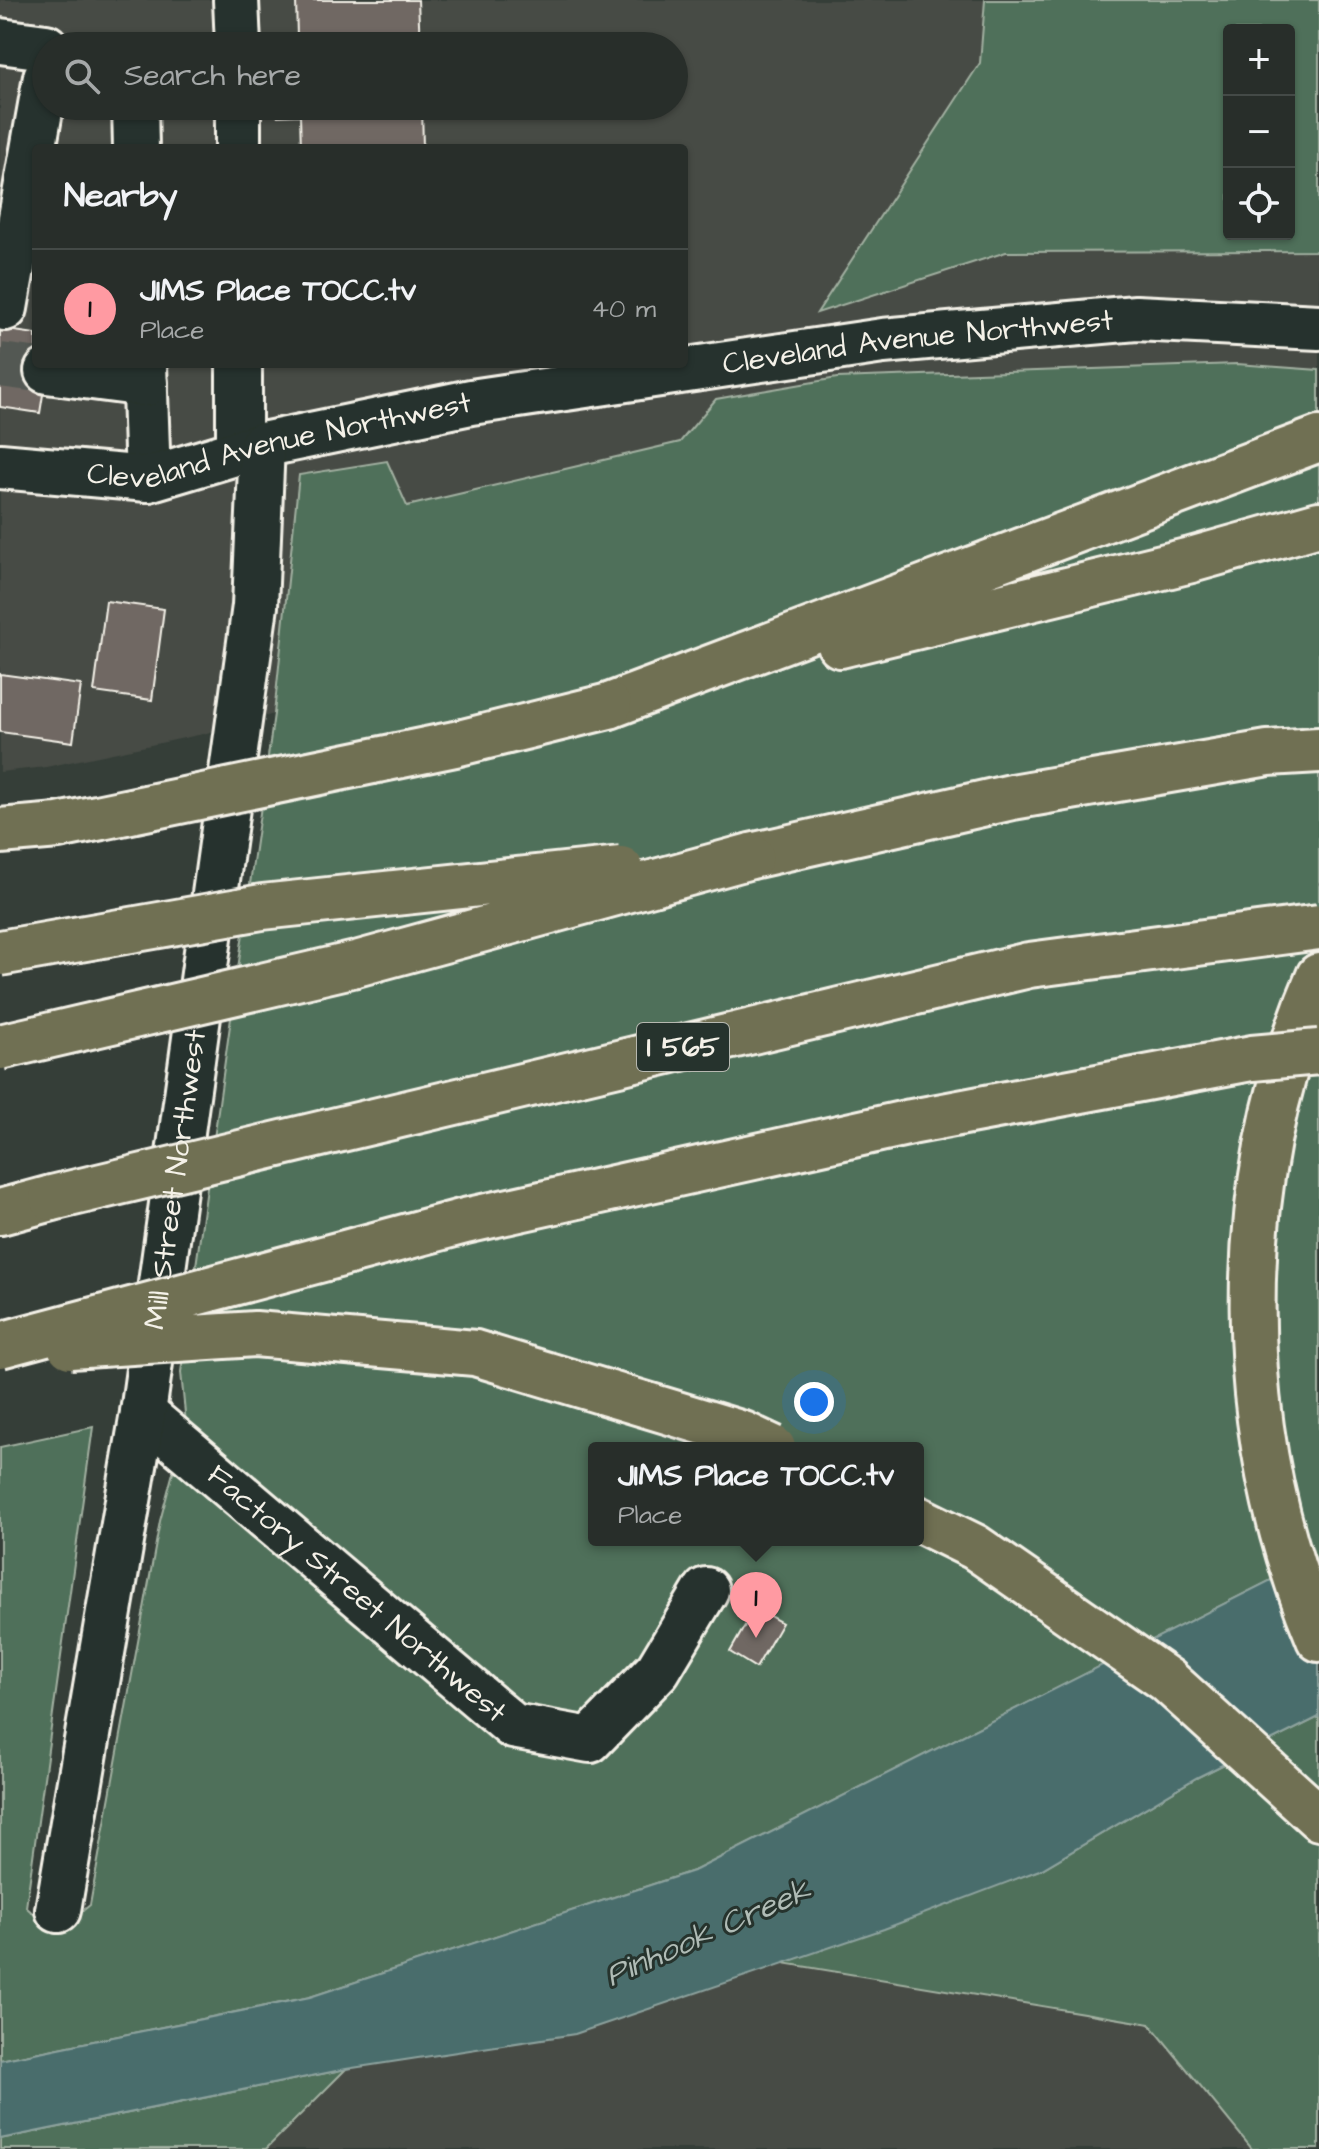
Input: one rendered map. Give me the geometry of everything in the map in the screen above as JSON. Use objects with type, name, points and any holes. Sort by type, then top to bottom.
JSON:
[{"type":"highway","points":[[609,706],[1319,439]]},
{"type":"highway","points":[[0,831],[88,820],[455,744],[872,636],[1191,560],[1319,524]]},
{"type":"highway","points":[[0,1047],[356,964],[751,856],[1012,797],[1268,753],[1319,750]]},
{"type":"highway","points":[[0,953],[262,907],[751,856]]},
{"type":"highway","name":"I 565","points":[[0,1209],[1029,965],[1319,927]]},
{"type":"highway","points":[[1319,976],[1287,1063],[1270,1131],[1259,1201],[1253,1313],[1258,1411],[1270,1480],[1286,1549],[1319,1639]]},
{"type":"highway","points":[[0,1345],[465,1221],[1000,1102],[1252,1058],[1319,1052]]},
{"type":"highway","points":[[0,1351],[255,1334],[475,1353],[743,1434],[760,1442]]},
{"type":"highway","points":[[924,1522],[975,1547],[1167,1680],[1319,1818]]},
{"type":"street","points":[[236,0],[237,32]]},
{"type":"street","points":[[0,41],[32,45]]},
{"type":"street","points":[[34,144],[38,120]]},
{"type":"street","points":[[135,120],[136,144]]},
{"type":"street","points":[[238,120],[238,144]]},
{"type":"street","points":[[5,308],[32,156]]},
{"type":"street","name":"Cleveland Avenue Northwest","points":[[0,466],[148,479],[250,449],[471,402],[883,341],[1136,318],[1319,327]]},
{"type":"street","name":"Mill Street Northwest","points":[[58,1910],[143,1413],[255,606],[250,449],[240,368]]},
{"type":"street","points":[[47,371],[144,374],[148,479]]},
{"type":"street","name":"Factory Street Northwest","points":[[143,1413],[513,1726],[590,1740],[658,1670],[706,1590]]},
{"type":"shaded area","points":[[0,0],[985,0],[980,63],[818,312],[1006,252],[1319,251],[1319,370],[1237,364],[837,378],[716,399],[680,442],[406,506],[300,475],[274,714],[203,734],[46,767],[0,772]]},
{"type":"shaded area","points":[[783,1963],[1150,2024],[1252,2149],[266,2149],[346,2069],[575,2034]]},
{"type":"green space","points":[[985,0],[1319,0],[1319,251],[1006,252],[817,313],[980,63]]},
{"type":"green space","points":[[1237,364],[1319,370],[1319,1556],[696,1870],[310,1997],[0,2060],[0,1447],[93,1427],[26,1907],[55,1933],[90,1905],[160,1521],[186,1424],[181,1372],[274,714],[299,475],[387,461],[407,506],[680,442],[716,399],[837,378]]},
{"type":"green space","points":[[1319,1717],[1319,2149],[1252,2149],[1150,2024],[783,1963],[1042,1869],[1196,1778]]},
{"type":"green space","points":[[346,2069],[266,2149],[0,2149],[0,2139]]},
{"type":"water","name":"Pinhook Creek","points":[[1319,1556],[1319,1717],[1196,1778],[1042,1869],[884,1929],[575,2034],[346,2069],[0,2139],[0,2060],[310,1997],[696,1870]]},
{"type":"building","points":[[296,0],[418,0],[419,32],[297,32]]},
{"type":"building","points":[[300,120],[422,120],[423,144],[301,144]]},
{"type":"building","points":[[0,329],[32,333],[32,368],[47,368],[40,413],[0,407]]},
{"type":"building","points":[[106,601],[164,609],[152,700],[94,692]]},
{"type":"building","points":[[0,674],[81,685],[73,742],[0,732]]},
{"type":"building","points":[[755,1608],[782,1623],[756,1668],[730,1652]]},
{"type":"tunnel","points":[[0,365],[47,371]]},
{"type":"place","name":"JIMS Place TOCC.tv","points":[[756,1638]]}]
